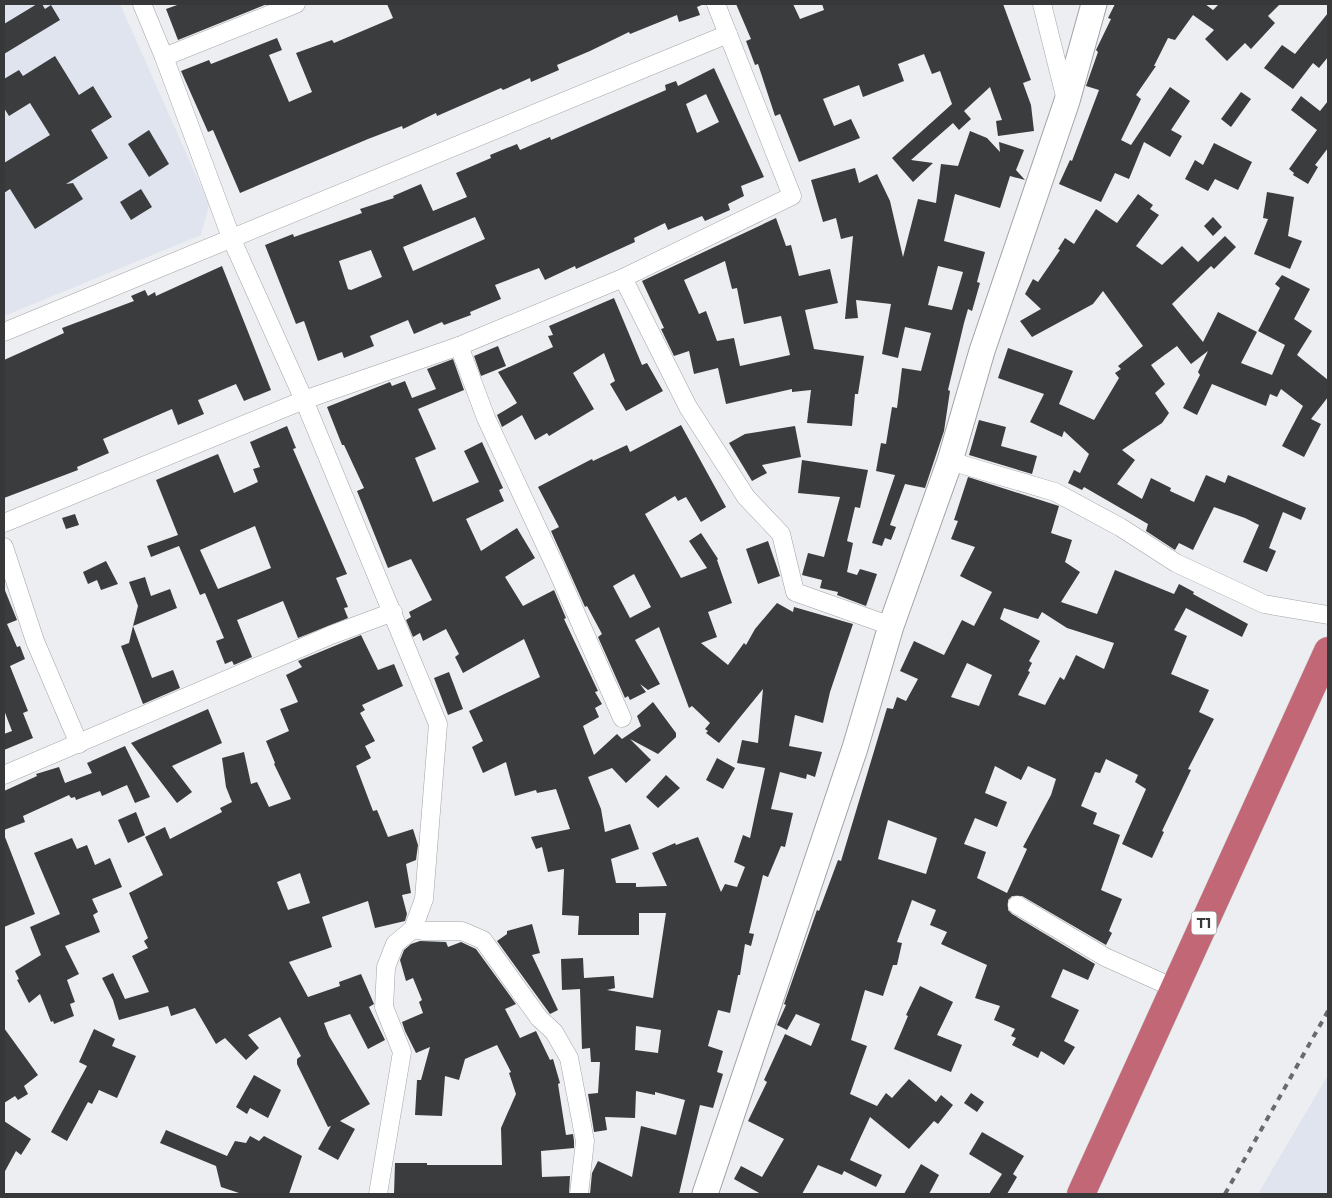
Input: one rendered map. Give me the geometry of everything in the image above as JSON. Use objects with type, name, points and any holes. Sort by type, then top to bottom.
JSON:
[{"type":"highway","name":"T1","points":[[1080,1194],[1328,651]]},
{"type":"street","points":[[142,4],[164,57],[232,240],[304,400],[438,724],[424,900],[413,928],[395,944],[386,967],[384,1007],[402,1052],[378,1194]]},
{"type":"street","points":[[164,57],[296,4]]},
{"type":"street","points":[[331,396],[459,346],[623,278],[792,196],[716,4]]},
{"type":"street","points":[[1042,4],[1067,101]]},
{"type":"street","points":[[706,1194],[855,748],[891,626],[950,461],[982,351],[1067,101],[1094,4]]},
{"type":"street","points":[[4,332],[232,240],[728,34]]},
{"type":"street","points":[[623,278],[694,233]]},
{"type":"street","points":[[623,278],[688,407],[746,497],[780,534],[795,592],[891,626]]},
{"type":"street","points":[[4,523],[304,400],[459,346]]},
{"type":"street","points":[[459,346],[486,418],[557,570],[622,718]]},
{"type":"street","points":[[950,461],[1055,492],[1120,528],[1176,563],[1264,604],[1328,615]]},
{"type":"street","points":[[4,547],[35,641],[79,744]]},
{"type":"street","points":[[4,775],[332,635],[393,612]]},
{"type":"street","points":[[1017,905],[1105,957],[1174,988]]},
{"type":"street","points":[[413,928],[423,931],[462,931],[483,940],[519,987],[539,1018],[554,1032],[569,1058],[586,1141],[580,1194]]},
{"type":"shaded area","points":[[4,4],[120,4],[209,205],[201,235],[4,316]]},
{"type":"shaded area","points":[[1328,1075],[1328,1194],[1258,1194]]},
{"type":"building","points":[[37,4],[42,4],[45,9],[51,5],[60,20],[4,54],[4,24]]},
{"type":"building","points":[[180,4],[267,4],[178,40],[166,9]]},
{"type":"building","points":[[387,4],[704,4],[697,7],[700,15],[679,22],[677,15],[630,34],[629,32],[557,65],[559,70],[531,82],[530,78],[503,90],[501,88],[437,116],[436,113],[403,129],[402,126],[368,139],[240,193],[213,130],[208,132],[181,71],[209,60],[211,64],[277,38],[282,50],[269,55],[289,102],[312,92],[296,53],[332,40],[334,43],[393,18]]},
{"type":"building","points":[[736,4],[793,4],[800,19],[824,10],[822,4],[1003,4],[1031,80],[1023,83],[1031,105],[1034,131],[998,136],[996,121],[1002,120],[990,87],[964,111],[971,119],[959,130],[953,123],[911,160],[933,163],[913,182],[892,158],[952,104],[940,71],[932,74],[924,54],[898,64],[904,81],[863,97],[859,85],[823,99],[834,126],[851,119],[860,138],[799,162],[780,114],[775,116],[758,64],[755,65],[746,41],[751,39]]},
{"type":"building","points":[[1115,4],[1205,4],[1213,10],[1219,4],[1280,4],[1268,16],[1275,23],[1251,49],[1245,43],[1227,61],[1205,39],[1214,30],[1193,15],[1175,40],[1168,38],[1154,66],[1156,66],[1136,95],[1141,99],[1121,140],[1131,145],[1170,87],[1190,101],[1171,130],[1182,136],[1170,157],[1144,142],[1129,179],[1115,173],[1101,202],[1059,184],[1070,160],[1072,161],[1099,90],[1086,86],[1098,52],[1096,50],[1111,19],[1108,18]]},
{"type":"building","points":[[1328,13],[1328,57],[1319,68],[1313,63],[1293,89],[1264,68],[1282,45],[1295,54]]},
{"type":"building","points":[[55,56],[79,95],[93,86],[112,117],[91,130],[108,158],[66,184],[73,183],[83,199],[35,229],[10,189],[4,193],[4,163],[50,135],[30,103],[9,116],[4,108],[4,79],[19,70],[23,76]]},
{"type":"building","points":[[714,68],[764,177],[741,186],[744,196],[728,204],[730,210],[705,221],[702,216],[668,230],[665,223],[634,238],[635,242],[576,269],[575,266],[545,280],[539,268],[495,285],[501,299],[470,312],[471,315],[444,325],[442,322],[414,334],[408,320],[370,336],[374,346],[344,358],[342,352],[318,361],[304,321],[296,324],[265,245],[293,234],[294,237],[362,213],[360,209],[394,198],[393,196],[421,184],[433,211],[467,197],[456,173],[491,158],[490,155],[517,144],[520,150],[550,137],[551,140],[666,90],[665,85],[676,81],[678,86]],"holes":[[[706,94],[719,122],[697,133],[686,104]],[[475,217],[485,239],[413,271],[403,247]],[[371,250],[382,277],[351,290],[348,289],[339,261]]]},
{"type":"building","points":[[1241,92],[1251,99],[1231,127],[1221,119]]},
{"type":"building","points":[[1301,96],[1320,111],[1328,101],[1328,148],[1315,165],[1318,167],[1308,184],[1293,175],[1294,173],[1289,169],[1317,130],[1291,110]]},
{"type":"building","points":[[149,130],[169,164],[149,177],[128,144]]},
{"type":"building","points":[[970,131],[987,138],[1000,152],[999,142],[1024,150],[1016,170],[1025,180],[1010,176],[1000,208],[955,194],[944,241],[985,252],[977,282],[980,283],[972,311],[968,309],[964,323],[948,390],[950,391],[944,431],[925,488],[905,484],[890,525],[896,527],[891,540],[885,538],[882,546],[872,543],[895,475],[876,471],[881,443],[886,444],[892,407],[897,408],[902,368],[921,371],[931,333],[905,327],[898,358],[882,354],[891,304],[856,300],[858,318],[845,319],[853,236],[841,239],[836,218],[823,222],[811,180],[855,168],[859,183],[877,174],[890,201],[903,257],[918,199],[936,203],[941,164],[958,166]],"holes":[[[938,266],[963,272],[952,310],[928,305]]]},
{"type":"building","points":[[1214,143],[1252,162],[1238,190],[1215,179],[1208,191],[1185,179],[1195,160],[1203,165]]},
{"type":"building","points":[[141,189],[152,207],[131,220],[120,202]]},
{"type":"building","points":[[1267,192],[1294,197],[1288,236],[1302,241],[1290,269],[1254,254],[1268,219],[1263,218]]},
{"type":"building","points":[[1138,194],[1153,205],[1150,209],[1159,215],[1136,246],[1162,265],[1182,246],[1198,262],[1225,236],[1236,247],[1214,269],[1211,266],[1172,304],[1203,342],[1218,312],[1257,332],[1241,363],[1272,375],[1285,345],[1258,331],[1280,288],[1275,284],[1282,275],[1310,289],[1294,319],[1312,331],[1297,355],[1328,380],[1328,397],[1311,419],[1321,424],[1304,457],[1282,446],[1303,406],[1281,389],[1277,397],[1270,394],[1266,406],[1212,384],[1197,415],[1183,408],[1200,375],[1198,372],[1208,351],[1191,364],[1177,346],[1151,365],[1165,384],[1155,393],[1169,413],[1162,423],[1122,450],[1135,460],[1117,484],[1142,499],[1151,478],[1171,488],[1170,491],[1194,502],[1206,475],[1225,483],[1228,475],[1306,508],[1301,520],[1283,512],[1269,548],[1276,551],[1267,572],[1243,562],[1259,525],[1245,518],[1214,507],[1193,550],[1179,543],[1175,550],[1146,531],[1148,524],[1084,487],[1082,490],[1068,483],[1074,470],[1080,473],[1089,454],[1064,431],[1062,437],[1030,422],[1044,394],[998,378],[1008,348],[1073,371],[1059,404],[1094,420],[1119,378],[1115,373],[1121,369],[1118,366],[1143,346],[1103,291],[1093,304],[1032,337],[1020,321],[1041,309],[1025,294],[1033,279],[1038,282],[1060,250],[1058,249],[1065,238],[1074,244],[1096,209],[1117,223]]},
{"type":"building","points":[[1213,217],[1222,227],[1213,236],[1204,226]]},
{"type":"building","points":[[776,218],[786,246],[791,245],[799,276],[830,269],[838,303],[805,310],[814,349],[864,356],[858,394],[855,394],[852,426],[807,423],[811,390],[792,392],[792,389],[726,404],[718,368],[694,374],[689,351],[674,356],[661,329],[664,328],[642,281]],"holes":[[[725,261],[732,289],[737,288],[744,324],[781,316],[790,355],[740,366],[734,338],[717,341],[706,311],[699,314],[684,280]]]},
{"type":"building","points":[[222,266],[271,390],[244,401],[236,384],[198,400],[204,414],[178,425],[172,409],[103,439],[109,453],[77,467],[78,470],[4,498],[4,360],[64,333],[62,328],[134,301],[131,296],[145,290],[148,296],[155,292],[156,296]]},
{"type":"building","points":[[614,298],[642,365],[647,363],[663,391],[626,411],[610,384],[615,381],[604,353],[573,373],[594,409],[549,436],[547,433],[535,440],[522,415],[502,427],[497,415],[517,403],[498,372],[553,347],[548,336],[553,335],[549,326]]},
{"type":"building","points":[[498,346],[506,366],[481,376],[474,356]]},
{"type":"building","points":[[453,359],[464,390],[418,409],[436,449],[415,458],[433,502],[479,482],[464,451],[482,442],[503,488],[499,490],[504,501],[466,519],[481,551],[517,528],[535,558],[505,577],[523,606],[554,590],[566,618],[564,619],[598,691],[595,692],[602,704],[595,708],[599,717],[583,726],[594,755],[617,734],[622,739],[641,726],[637,716],[653,702],[676,733],[676,737],[658,754],[630,739],[651,760],[626,783],[612,768],[588,777],[601,809],[605,832],[630,824],[639,849],[611,859],[616,883],[636,883],[636,887],[667,886],[652,853],[675,843],[676,845],[698,837],[721,892],[725,884],[737,887],[745,867],[734,862],[743,835],[750,838],[765,768],[737,763],[742,740],[758,743],[763,689],[719,743],[706,733],[708,731],[705,729],[710,723],[692,706],[689,708],[659,627],[635,640],[660,684],[648,690],[640,684],[646,692],[630,700],[628,696],[625,698],[598,637],[602,634],[587,606],[585,607],[551,531],[559,527],[538,487],[592,459],[593,461],[627,445],[630,452],[681,425],[726,507],[701,522],[686,497],[678,501],[675,496],[645,514],[681,578],[707,568],[689,541],[701,533],[718,559],[732,603],[708,612],[717,637],[701,643],[728,665],[744,643],[746,645],[755,629],[777,603],[793,612],[794,607],[853,624],[830,692],[823,723],[795,715],[789,746],[822,752],[815,777],[807,774],[806,779],[780,772],[771,809],[793,813],[785,847],[781,846],[768,877],[763,875],[749,933],[754,934],[751,946],[745,944],[740,975],[738,975],[730,1013],[718,1010],[708,1046],[723,1051],[717,1072],[723,1074],[713,1108],[700,1105],[679,1194],[590,1194],[592,1173],[598,1161],[632,1177],[641,1126],[676,1135],[685,1100],[655,1092],[655,1095],[636,1091],[635,1118],[605,1117],[607,1130],[594,1132],[588,1094],[598,1093],[600,1062],[591,1062],[590,1048],[582,1049],[580,989],[562,990],[561,959],[583,958],[584,978],[614,976],[615,988],[607,990],[653,998],[666,913],[639,913],[639,935],[578,935],[579,916],[562,915],[564,869],[548,872],[542,847],[536,849],[531,837],[570,829],[556,789],[537,793],[536,790],[515,796],[506,762],[483,773],[472,747],[483,741],[469,711],[540,677],[524,639],[463,673],[455,657],[459,654],[446,629],[423,641],[420,633],[413,637],[406,620],[411,617],[409,612],[432,600],[411,559],[388,568],[357,491],[364,488],[344,445],[342,445],[327,407],[390,382],[392,386],[405,381],[412,398],[436,389],[427,369]],"holes":[[[634,574],[651,607],[630,618],[613,586]],[[636,1026],[661,1030],[658,1053],[635,1050]]]},
{"type":"building","points":[[979,420],[1006,427],[1001,446],[1037,456],[1032,474],[969,455]]},
{"type":"building","points":[[287,426],[296,448],[293,449],[347,574],[336,578],[348,607],[344,608],[348,618],[298,638],[283,601],[237,620],[252,657],[234,665],[232,661],[225,664],[216,641],[224,638],[205,593],[200,595],[179,546],[151,557],[147,546],[178,535],[156,480],[218,454],[234,493],[258,482],[253,469],[260,467],[250,442]],"holes":[[[255,526],[271,568],[218,589],[200,550]]]},
{"type":"building","points":[[795,426],[801,457],[762,465],[767,473],[752,481],[729,443],[745,434]]},
{"type":"building","points":[[802,460],[868,470],[860,508],[855,507],[847,541],[853,543],[847,572],[857,575],[860,569],[877,574],[866,606],[837,595],[838,592],[820,588],[822,580],[802,575],[808,553],[824,557],[840,497],[798,493]]},
{"type":"building","points":[[968,477],[1059,506],[1051,533],[1072,540],[1065,562],[1080,572],[1061,602],[1097,614],[1115,570],[1174,594],[1179,584],[1194,592],[1193,594],[1248,624],[1242,637],[1186,608],[1174,630],[1187,636],[1171,674],[1209,690],[1199,712],[1214,719],[1188,769],[1191,770],[1162,831],[1164,832],[1152,858],[1122,844],[1146,789],[1135,782],[1138,775],[1106,759],[1100,773],[1095,772],[1081,806],[1097,813],[1093,824],[1120,835],[1101,890],[1122,899],[1109,931],[1112,933],[1106,945],[1022,896],[1012,896],[1008,900],[1008,910],[1012,914],[1095,964],[1088,980],[1063,969],[1051,997],[1079,1010],[1064,1041],[1075,1047],[1064,1065],[1041,1051],[1038,1058],[1012,1045],[1016,1038],[1011,1036],[1015,1029],[994,1020],[1000,1006],[975,998],[987,965],[941,944],[947,932],[930,925],[936,910],[912,900],[897,942],[902,943],[897,965],[893,965],[883,996],[865,990],[851,1040],[867,1046],[850,1094],[877,1106],[886,1093],[892,1098],[909,1079],[936,1102],[941,1095],[953,1105],[938,1124],[934,1121],[909,1149],[870,1117],[850,1160],[882,1175],[876,1187],[844,1171],[842,1175],[818,1165],[802,1194],[761,1194],[734,1179],[741,1166],[762,1177],[784,1139],[748,1121],[767,1082],[764,1080],[785,1034],[811,1046],[820,1024],[796,1014],[787,1030],[777,1025],[786,1005],[784,1004],[817,910],[819,911],[838,860],[841,861],[887,708],[893,709],[897,697],[906,701],[918,679],[900,671],[914,641],[944,655],[962,620],[974,626],[992,592],[960,576],[975,547],[951,539],[958,521],[954,520]],"holes":[[[1004,608],[1038,619],[1042,612],[1067,628],[1114,643],[1104,669],[1076,655],[1064,680],[1060,677],[1045,705],[1018,695],[1030,672],[1028,671],[1032,663],[1029,661],[1040,641],[1000,619]],[[967,663],[992,675],[979,706],[951,697]],[[995,766],[1021,780],[1028,766],[1056,779],[1051,795],[1023,847],[1027,849],[1007,893],[977,878],[986,852],[964,844],[975,818],[997,827],[1007,802],[985,793]],[[888,820],[937,838],[926,874],[878,859]]]},
{"type":"building","points":[[75,514],[79,525],[66,529],[62,518]]},
{"type":"building","points":[[768,541],[780,576],[758,584],[746,549]]},
{"type":"building","points":[[106,561],[118,584],[101,590],[97,580],[88,584],[83,572]]},
{"type":"building","points":[[145,577],[151,596],[170,589],[177,608],[133,626],[138,606],[129,582]]},
{"type":"building","points":[[4,588],[17,620],[7,624],[17,647],[20,646],[25,659],[10,666],[28,711],[23,713],[33,738],[4,750],[4,734],[12,731],[4,710]]},
{"type":"building","points":[[133,626],[152,678],[173,670],[180,688],[143,704],[121,646],[129,643]]},
{"type":"building","points":[[361,635],[378,670],[394,664],[403,686],[362,705],[365,710],[360,713],[375,741],[365,746],[371,758],[356,766],[373,811],[377,810],[388,837],[413,829],[418,845],[416,860],[406,864],[411,893],[402,895],[407,914],[405,921],[375,928],[368,901],[322,917],[332,947],[289,962],[308,997],[340,986],[339,982],[361,974],[374,1004],[369,1007],[385,1040],[368,1049],[350,1014],[324,1023],[329,1036],[370,1104],[340,1121],[355,1129],[338,1160],[318,1149],[331,1126],[328,1127],[297,1064],[297,1059],[301,1056],[280,1017],[248,1035],[259,1048],[246,1060],[225,1038],[216,1044],[195,1008],[171,1016],[168,1006],[119,1020],[113,1000],[102,978],[113,973],[125,999],[149,992],[132,956],[148,948],[144,941],[148,938],[129,893],[163,875],[145,837],[165,827],[170,839],[222,812],[220,808],[232,802],[226,787],[222,758],[244,752],[251,784],[257,782],[269,807],[291,799],[274,764],[266,741],[289,731],[280,709],[298,702],[286,675],[302,667],[298,661]],"holes":[[[300,873],[310,903],[288,910],[277,882]]]},
{"type":"building","points":[[449,672],[463,709],[448,715],[434,678]]},
{"type":"building","points":[[208,709],[222,743],[172,766],[192,792],[177,803],[131,743]]},
{"type":"building","points":[[125,746],[150,797],[135,803],[127,785],[102,796],[100,791],[76,800],[75,797],[71,798],[69,795],[23,816],[25,822],[4,830],[4,791],[37,776],[36,774],[59,767],[65,783],[92,773],[87,763]]},
{"type":"building","points":[[717,758],[735,768],[723,789],[706,780]]},
{"type":"building","points":[[666,775],[680,788],[658,808],[646,797]]},
{"type":"building","points":[[136,812],[145,835],[128,843],[118,820]]},
{"type":"building","points":[[4,838],[35,914],[4,927]]},
{"type":"building","points":[[72,838],[77,849],[87,845],[95,865],[110,858],[122,887],[92,899],[98,912],[93,915],[100,932],[65,946],[79,974],[67,980],[75,1002],[70,1004],[74,1016],[54,1024],[53,1021],[51,1022],[40,994],[29,1003],[17,980],[19,979],[15,971],[41,955],[30,927],[60,914],[34,853]]},
{"type":"building","points":[[532,924],[540,953],[532,955],[558,1010],[550,1014],[497,941],[507,934],[507,931]]},
{"type":"building","points":[[420,941],[446,942],[448,947],[461,942],[476,949],[516,1004],[505,1009],[520,1038],[536,1031],[550,1060],[553,1059],[560,1083],[558,1084],[566,1135],[573,1134],[574,1148],[541,1151],[542,1177],[570,1176],[569,1194],[394,1194],[395,1163],[502,1165],[501,1128],[516,1094],[509,1073],[511,1072],[497,1045],[465,1059],[459,1080],[445,1076],[442,1116],[415,1115],[417,1080],[421,1080],[430,1047],[416,1053],[405,1031],[402,1022],[423,1013],[419,1002],[422,1000],[413,978],[406,981],[400,960],[404,950],[411,944]]},
{"type":"building","points":[[920,986],[953,1002],[937,1035],[962,1045],[951,1072],[894,1049],[908,1016],[906,1015]]},
{"type":"building","points":[[4,1028],[38,1075],[24,1086],[28,1094],[18,1100],[15,1096],[4,1103]]},
{"type":"building","points":[[94,1029],[115,1039],[112,1046],[136,1056],[117,1098],[99,1090],[92,1104],[88,1102],[67,1141],[51,1132],[87,1066],[79,1062]]},
{"type":"building","points":[[254,1075],[281,1090],[268,1118],[250,1108],[247,1114],[236,1107]]},
{"type":"building","points":[[971,1093],[984,1102],[977,1112],[964,1103]]},
{"type":"building","points":[[4,1121],[31,1139],[21,1155],[16,1151],[4,1173]]},
{"type":"building","points":[[166,1130],[227,1156],[235,1141],[246,1143],[250,1136],[259,1141],[264,1136],[302,1156],[289,1194],[242,1194],[221,1187],[216,1166],[160,1143]]},
{"type":"building","points":[[982,1132],[1024,1156],[1013,1174],[1017,1177],[1007,1194],[989,1194],[1002,1174],[969,1154]]},
{"type":"building","points":[[921,1164],[939,1175],[929,1194],[904,1194]]},
{"type":"railway","points":[[1225,1194],[1328,1011]]}]
